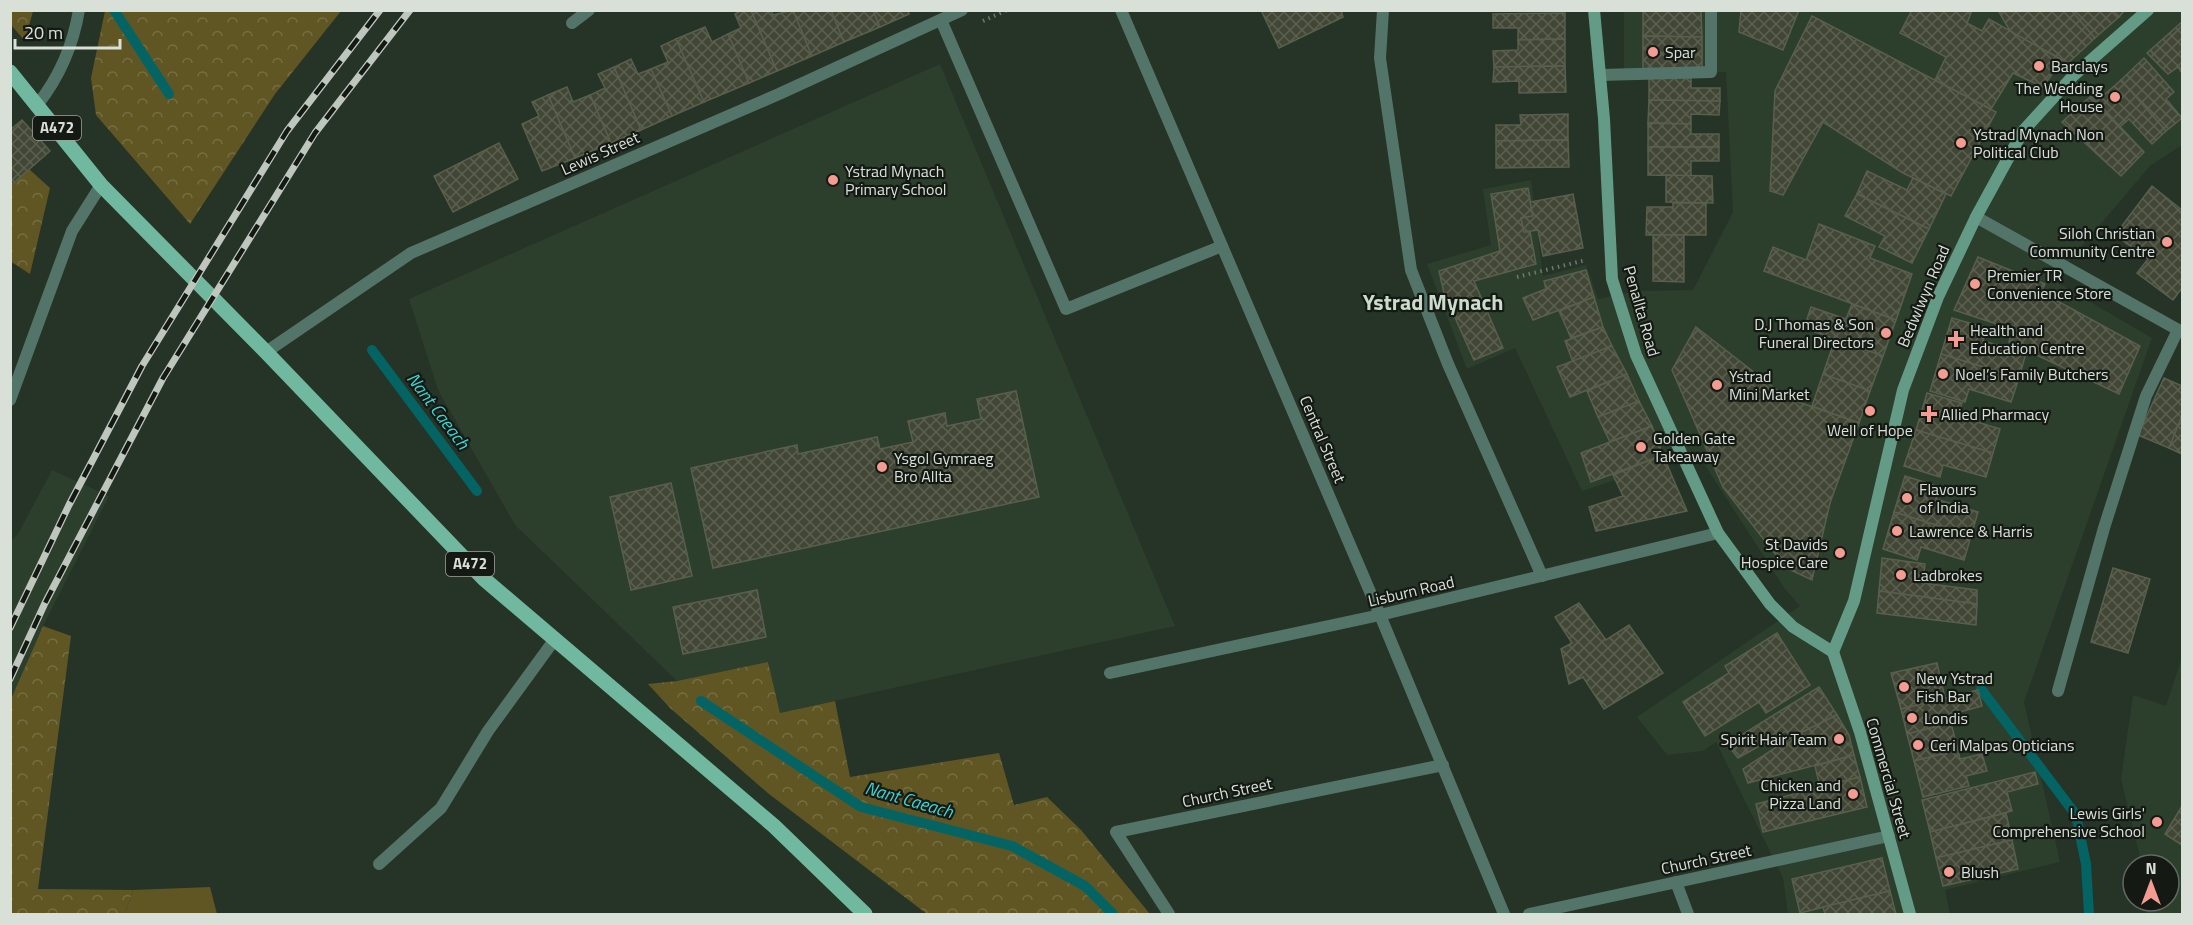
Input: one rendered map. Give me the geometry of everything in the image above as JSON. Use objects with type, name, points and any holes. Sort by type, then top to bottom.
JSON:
[{"type":"main road","name":"A472","points":[[10,72],[101,185],[266,352],[484,579],[774,826],[865,915]]},
{"type":"street","points":[[572,23],[589,10]]},
{"type":"street","name":"Lewis Street","points":[[266,352],[411,253],[768,98],[962,10]]},
{"type":"street","name":"Central Street","points":[[1121,10],[1380,615],[1504,915]]},
{"type":"street","points":[[1383,10],[1380,58],[1411,270],[1448,364],[1542,576]]},
{"type":"street","name":"Penallta Road","points":[[1594,10],[1612,279],[1636,355],[1718,533],[1770,604],[1793,627],[1833,652]]},
{"type":"street","points":[[1600,75],[1711,72],[1711,10]]},
{"type":"street","name":"Bedwlwyn Road","points":[[1833,652],[1854,601],[1903,390],[1938,297],[1976,217],[2023,131],[2073,76],[2148,10]]},
{"type":"street","points":[[38,104],[54,83],[69,53],[78,14]]},
{"type":"street","points":[[941,20],[1066,309],[1222,246]]},
{"type":"street","points":[[12,391],[72,231],[101,185]]},
{"type":"street","points":[[1976,217],[2181,332],[2146,396],[2104,528],[2058,691]]},
{"type":"street","name":"Lisburn Road","points":[[1110,673],[1380,615],[1718,533]]},
{"type":"street","points":[[379,864],[441,808],[488,731],[555,639]]},
{"type":"street","name":"Commercial Street","points":[[1833,652],[1860,732],[1910,915]]},
{"type":"street","name":"Church Street","points":[[1169,915],[1116,832],[1443,765]]},
{"type":"street","name":"Church Street","points":[[1529,915],[1889,836]]},
{"type":"street","points":[[1676,882],[1688,915]]},
{"type":"path","points":[[1517,276],[1611,254]]},
{"type":"shaded area","points":[[1624,11],[2182,11],[2182,145],[2150,166],[2053,280],[2152,338],[2024,702],[2060,862],[1945,890],[1950,914],[1788,914],[1783,878],[1716,742],[1703,751],[1667,755],[1637,717],[1800,606],[1785,589],[1697,453],[1582,491],[1515,348],[1467,369],[1427,264],[1491,245],[1483,189],[1531,180],[1543,276],[1586,265],[1598,299],[1636,291],[1693,290],[1733,212],[1726,72],[1624,76]]},
{"type":"shaded area","points":[[940,64],[1175,626],[780,713],[768,662],[677,681],[515,525],[438,390],[409,299]]},
{"type":"shaded area","points":[[52,470],[109,496],[43,626],[11,699],[11,541],[18,534]]},
{"type":"shaded area","name":"Lewis Girls' Comprehensive School","points":[[2182,657],[2182,914],[2147,914],[2181,913],[2181,853],[2139,853],[2121,779],[2133,695],[2166,706]]},
{"type":"green space","points":[[11,10],[33,11],[25,41],[11,25]]},
{"type":"green space","points":[[105,10],[341,11],[275,94],[190,224],[96,115],[91,78]]},
{"type":"green space","points":[[29,169],[50,188],[30,274],[10,261],[11,186]]},
{"type":"green space","points":[[43,626],[71,636],[38,889],[133,890],[125,914],[11,914],[11,699]]},
{"type":"green space","points":[[768,662],[780,713],[835,701],[850,777],[999,753],[1014,805],[1047,797],[1081,830],[1150,914],[927,914],[769,794],[670,708],[648,684],[677,681]]},
{"type":"green space","points":[[210,887],[217,914],[125,914],[133,890]]},
{"type":"building","points":[[742,10],[751,10],[777,71],[749,83],[728,34],[741,28],[735,14]]},
{"type":"building","points":[[751,10],[771,10],[773,15],[793,10],[812,56],[777,71]]},
{"type":"building","points":[[793,10],[831,10],[844,42],[812,56]]},
{"type":"building","points":[[831,10],[873,10],[880,27],[844,42]]},
{"type":"building","points":[[873,10],[908,10],[909,14],[880,27]]},
{"type":"building","points":[[1261,10],[1341,10],[1343,17],[1279,48]]},
{"type":"building","points":[[1643,10],[1701,10],[1702,37],[1643,36]]},
{"type":"building","points":[[1741,10],[1799,10],[1783,50],[1739,32]]},
{"type":"building","points":[[1912,10],[1972,10],[1967,23],[1982,31],[1989,19],[2062,60],[2043,87],[2013,73],[1991,109],[1935,80],[1946,57],[1900,33]]},
{"type":"building","points":[[2071,10],[2095,38],[2068,63],[2010,31],[1999,12]]},
{"type":"building","points":[[2071,10],[2113,10],[2119,17],[2095,38]]},
{"type":"building","points":[[2113,10],[2125,10],[2119,17]]},
{"type":"building","points":[[1565,13],[1565,39],[1518,40],[1518,28],[1493,28],[1493,14]]},
{"type":"building","points":[[1812,16],[1996,112],[1951,196],[1903,173],[1823,122],[1783,195],[1770,191],[1775,91]]},
{"type":"building","points":[[2182,22],[2182,73],[2178,67],[2168,74],[2147,53]]},
{"type":"building","points":[[705,27],[712,42],[728,34],[749,83],[704,102],[676,39]]},
{"type":"building","points":[[1643,36],[1702,37],[1702,69],[1643,69]]},
{"type":"building","points":[[676,39],[704,102],[672,116],[651,69],[668,62],[661,46]]},
{"type":"building","points":[[1565,39],[1565,66],[1494,67],[1493,51],[1518,50],[1518,40]]},
{"type":"building","points":[[2144,58],[2174,92],[2166,99],[2182,118],[2166,131],[2121,80]]},
{"type":"building","points":[[631,59],[638,74],[651,69],[672,116],[641,130],[614,67]]},
{"type":"building","points":[[1565,66],[1566,92],[1519,93],[1519,81],[1493,82],[1494,67]]},
{"type":"building","points":[[614,67],[641,130],[611,143],[590,95],[605,88],[598,74]]},
{"type":"building","points":[[1649,78],[1691,78],[1691,88],[1720,88],[1720,101],[1649,100]]},
{"type":"building","points":[[2121,80],[2166,131],[2152,144],[2129,119],[2120,127],[2097,101]]},
{"type":"building","points":[[567,87],[573,102],[590,95],[611,143],[575,158],[548,95]]},
{"type":"building","points":[[548,95],[575,158],[542,171],[522,124],[539,116],[532,102]]},
{"type":"building","points":[[2091,96],[2144,152],[2121,176],[2062,122]]},
{"type":"building","points":[[1649,100],[1720,101],[1719,115],[1691,114],[1691,124],[1648,123]]},
{"type":"building","points":[[1568,114],[1568,140],[1496,141],[1496,125],[1521,125],[1520,115]]},
{"type":"building","points":[[22,120],[50,151],[10,186],[10,130]]},
{"type":"building","points":[[1648,123],[1691,124],[1691,134],[1719,134],[1719,147],[1648,147]]},
{"type":"building","points":[[1568,140],[1569,167],[1496,168],[1496,141]]},
{"type":"building","points":[[499,143],[518,179],[453,212],[434,176]]},
{"type":"building","points":[[1648,147],[1719,147],[1719,161],[1691,161],[1691,176],[1648,175]]},
{"type":"building","points":[[1867,171],[1907,190],[1913,178],[1946,194],[1929,229],[1857,194]]},
{"type":"building","points":[[1666,175],[1712,176],[1713,203],[1666,202]]},
{"type":"building","points":[[2152,186],[2182,210],[2182,288],[2173,300],[2137,273],[2148,259],[2115,235]]},
{"type":"building","points":[[1528,188],[1533,216],[1521,218],[1524,232],[1530,231],[1536,264],[1474,281],[1503,348],[1474,360],[1444,293],[1439,271],[1500,251],[1491,194]]},
{"type":"building","points":[[1573,194],[1583,248],[1543,256],[1538,230],[1524,232],[1521,218],[1533,216],[1530,202]]},
{"type":"building","points":[[1857,194],[1929,229],[1912,263],[1879,247],[1885,236],[1845,216]]},
{"type":"building","points":[[1673,203],[1706,203],[1706,235],[1646,235],[1647,207],[1673,207]]},
{"type":"building","points":[[1819,224],[1875,246],[1870,258],[1912,274],[1896,320],[1764,271],[1773,247],[1806,260]]},
{"type":"building","points":[[1653,235],[1684,235],[1684,282],[1653,281]]},
{"type":"building","points":[[1978,257],[2045,284],[2041,292],[2140,346],[2119,394],[2009,342],[2012,329],[1954,310]]},
{"type":"building","points":[[1586,270],[1594,297],[1533,320],[1523,298],[1546,289],[1544,281]]},
{"type":"building","points":[[1594,297],[1603,327],[1571,338],[1559,311]]},
{"type":"building","points":[[1852,304],[1896,320],[1883,356],[1804,328],[1811,307],[1846,319]]},
{"type":"building","points":[[1952,318],[1987,328],[1983,341],[2026,353],[2019,378],[1941,354]]},
{"type":"building","points":[[1603,327],[1612,346],[1573,362],[1565,341]]},
{"type":"building","points":[[1696,327],[1787,398],[1859,423],[1830,503],[1812,580],[1786,568],[1723,487],[1672,370]]},
{"type":"building","points":[[1835,339],[1883,356],[1870,391],[1823,374]]},
{"type":"building","points":[[1612,346],[1627,374],[1570,397],[1557,367]]},
{"type":"building","points":[[1941,354],[2019,378],[2011,402],[1969,389],[1965,402],[1930,391]]},
{"type":"building","points":[[1627,374],[1639,401],[1598,417],[1587,391]]},
{"type":"building","points":[[1823,374],[1870,391],[1859,423],[1812,406]]},
{"type":"building","points":[[2164,378],[2182,386],[2182,416],[2169,448],[2138,435]]},
{"type":"building","points":[[1016,391],[1039,497],[713,568],[691,468],[797,445],[798,454],[877,437],[880,449],[913,442],[908,421],[945,413],[947,426],[981,419],[977,399]]},
{"type":"building","points":[[1927,393],[1962,403],[1958,416],[2000,429],[1993,453],[1916,430]]},
{"type":"building","points":[[1639,401],[1652,426],[1610,442],[1598,417]]},
{"type":"building","points":[[2182,416],[2182,454],[2169,448]]},
{"type":"building","points":[[1652,426],[1663,455],[1591,482],[1581,453]]},
{"type":"building","points":[[1916,430],[1993,453],[1986,477],[1943,465],[1940,477],[1904,466]]},
{"type":"building","points":[[1663,455],[1687,511],[1596,531],[1589,507],[1623,496],[1613,475]]},
{"type":"building","points":[[1905,476],[1940,487],[1936,499],[1978,512],[1971,536],[1894,512]]},
{"type":"building","points":[[671,483],[692,576],[631,590],[610,497]]},
{"type":"building","points":[[1894,512],[1971,536],[1964,560],[1921,547],[1917,560],[1883,549]]},
{"type":"building","points":[[1882,558],[1925,564],[1923,583],[1977,590],[1977,604],[1879,591]]},
{"type":"building","points":[[2113,568],[2150,579],[2128,653],[2091,642]]},
{"type":"building","points":[[757,590],[766,637],[683,654],[673,607]]},
{"type":"building","points":[[1879,591],[1977,604],[1976,625],[1877,613]]},
{"type":"building","points":[[1579,603],[1606,640],[1629,625],[1663,673],[1604,709],[1583,677],[1569,684],[1561,649],[1572,643],[1555,617]]},
{"type":"building","points":[[1777,633],[1810,685],[1766,713],[1759,702],[1705,736],[1683,702],[1729,673],[1725,666]]},
{"type":"building","points":[[1937,663],[1945,698],[1901,709],[1891,673]]},
{"type":"building","points":[[1819,687],[1837,715],[1790,738],[1786,731],[1738,758],[1727,744]]},
{"type":"building","points":[[1978,690],[1982,706],[1949,715],[1951,723],[1907,734],[1901,709]]},
{"type":"building","points":[[1837,715],[1849,735],[1854,755],[1748,783],[1743,769],[1790,738]]},
{"type":"building","points":[[1951,723],[1958,750],[1914,761],[1907,734]]},
{"type":"building","points":[[1958,750],[1960,759],[1982,754],[1987,771],[1966,776],[1969,786],[1923,797],[1914,761]]},
{"type":"building","points":[[1854,755],[1860,777],[1820,787],[1815,766]]},
{"type":"building","points":[[2035,772],[2038,784],[2007,792],[2012,811],[1930,832],[1922,800]]},
{"type":"building","points":[[1860,777],[1867,807],[1763,832],[1756,804]]},
{"type":"building","points":[[2182,806],[2182,845],[2165,834]]},
{"type":"building","points":[[2006,813],[2012,840],[1936,858],[1930,832]]},
{"type":"building","points":[[2012,840],[2018,869],[1943,886],[1936,858]]},
{"type":"building","points":[[1882,858],[1890,891],[1800,913],[1792,879]]},
{"type":"building","points":[[1890,891],[1896,914],[1825,914],[1823,907]]},
{"type":"waterway","name":"Nant Caeach","points":[[114,10],[169,94]]},
{"type":"waterway","name":"Nant Caeach","points":[[372,350],[477,491]]},
{"type":"waterway","points":[[1981,689],[2076,815],[2086,864],[2089,914]]},
{"type":"waterway","name":"Nant Caeach","points":[[701,701],[861,807],[1012,846],[1085,886],[1113,914]]},
{"type":"railway","points":[[10,628],[69,505],[142,366],[287,131],[380,10]]},
{"type":"railway","points":[[10,679],[45,603],[163,378],[315,133],[410,10]]},
{"type":"place","name":"Spar","points":[[1653,52]]},
{"type":"place","name":"Barclays","points":[[2039,66]]},
{"type":"place","name":"The Wedding House","points":[[2115,97]]},
{"type":"place","name":"Ystrad Mynach Non Political Club","points":[[1961,143]]},
{"type":"place","name":"Ystrad Mynach Primary School","points":[[833,180]]},
{"type":"place","name":"Siloh Christian Community Centre","points":[[2167,242]]},
{"type":"place","name":"Premier TR Convenience Store","points":[[1975,284]]},
{"type":"place","name":"D.J Thomas & Son Funeral Directors","points":[[1886,333]]},
{"type":"place","name":"Health and Education Centre","points":[[1956,339]]},
{"type":"place","name":"Noel’s Family Butchers","points":[[1943,374]]},
{"type":"place","name":"Ystrad Mini Market","points":[[1717,385]]},
{"type":"place","name":"Well of Hope","points":[[1870,411]]},
{"type":"place","name":"Allied Pharmacy","points":[[1929,414]]},
{"type":"place","name":"Golden Gate Takeaway","points":[[1641,447]]},
{"type":"place","name":"Ysgol Gymraeg Bro Allta","points":[[882,467]]},
{"type":"place","name":"Flavours of India","points":[[1907,498]]},
{"type":"place","name":"Lawrence & Harris","points":[[1897,531]]},
{"type":"place","name":"St Davids Hospice Care","points":[[1840,553]]},
{"type":"place","name":"Ladbrokes","points":[[1901,575]]},
{"type":"place","name":"New Ystrad Fish Bar","points":[[1904,687]]},
{"type":"place","name":"Londis","points":[[1912,718]]},
{"type":"place","name":"Spirit Hair Team","points":[[1839,739]]},
{"type":"place","name":"Ceri Malpas Opticians","points":[[1918,745]]},
{"type":"place","name":"Chicken and Pizza Land","points":[[1853,794]]},
{"type":"place","name":"Lewis Girls' Comprehensive School","points":[[2157,822]]},
{"type":"place","name":"Blush","points":[[1949,872]]},
{"type":"district","name":"Ystrad Mynach","points":[[1433,302]]}]
